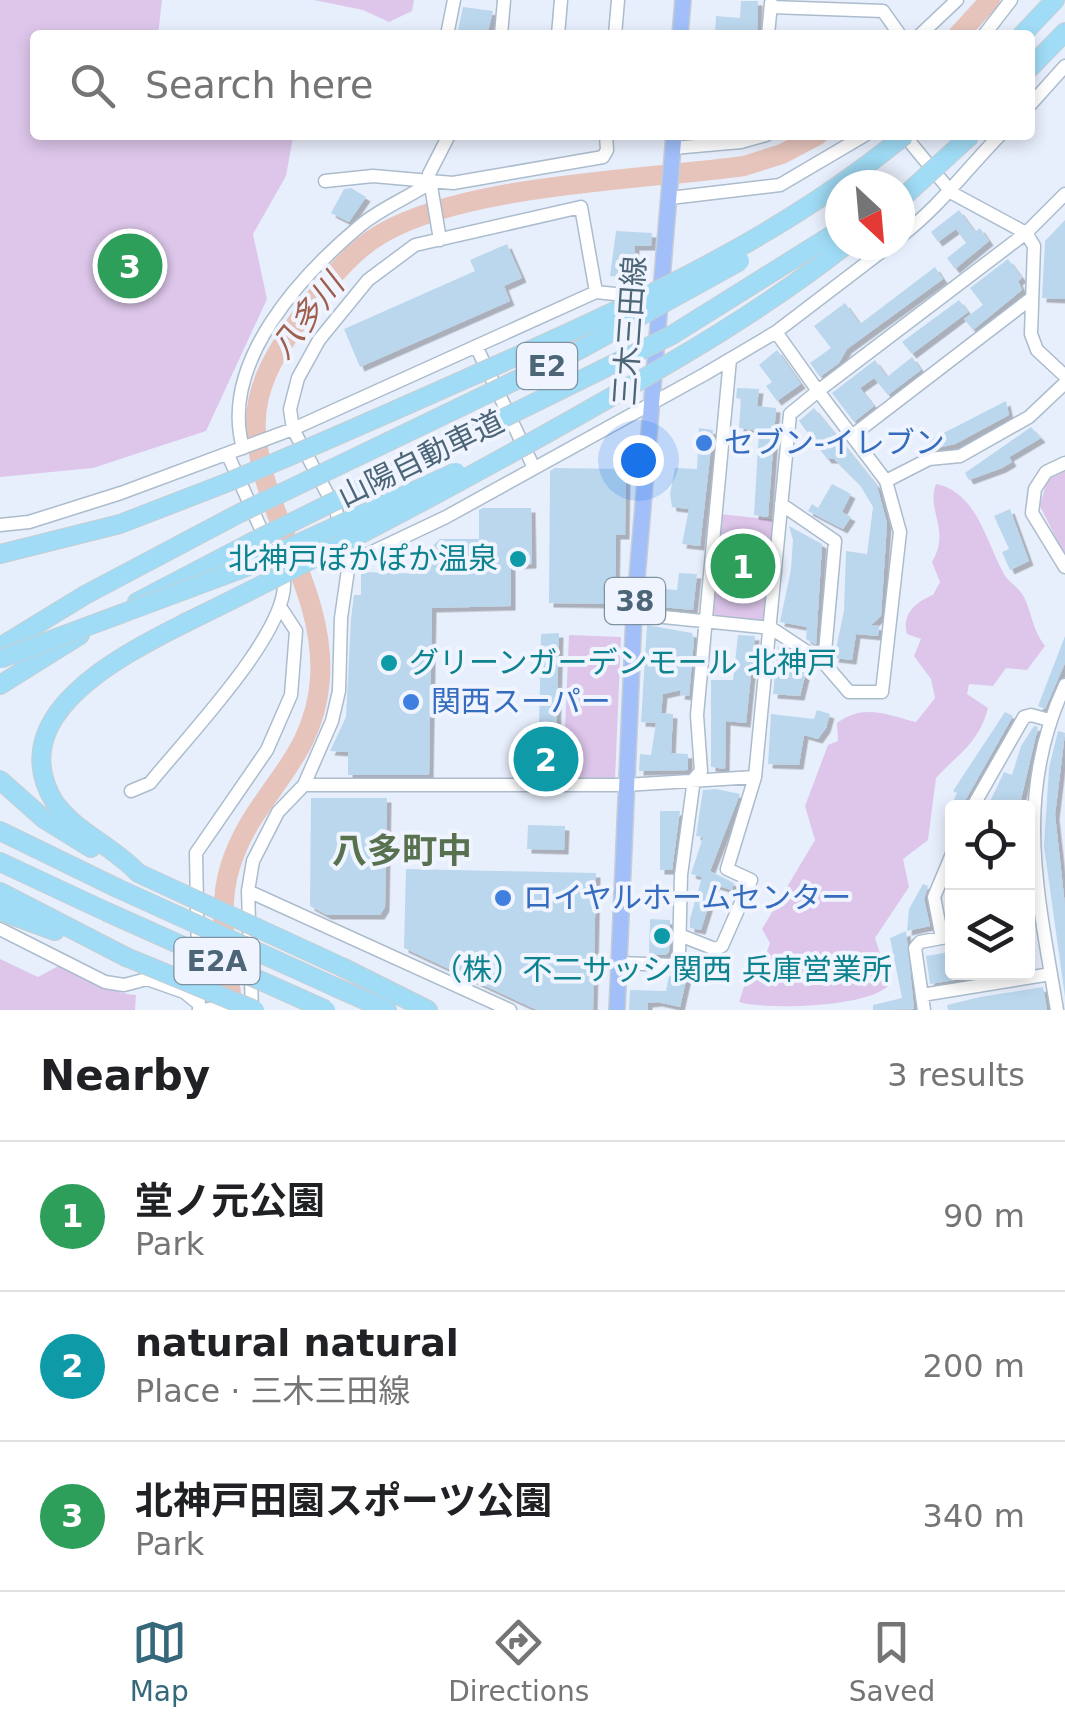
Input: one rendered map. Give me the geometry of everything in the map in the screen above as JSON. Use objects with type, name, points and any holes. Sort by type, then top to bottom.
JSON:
[{"type":"highway","points":[[1026,30],[1055,0]]},
{"type":"highway","points":[[1035,65],[1061,37]]},
{"type":"highway","points":[[0,554],[120,524],[226,482],[686,278],[824,196],[897,140]]},
{"type":"highway","points":[[871,170],[908,140]]},
{"type":"highway","points":[[915,173],[954,140]]},
{"type":"highway","points":[[915,186],[966,140]]},
{"type":"highway","name":"山陽自動車道","points":[[0,647],[100,587],[240,512],[648,315],[744,259],[825,204]]},
{"type":"highway","name":"山陽自動車道","points":[[0,685],[123,609],[643,350],[765,280],[825,240]]},
{"type":"highway","name":"E2","points":[[0,658],[244,568],[382,509],[622,390],[735,325],[825,260]]},
{"type":"highway","points":[[138,872],[56,804],[42,778],[40,747],[52,714],[78,686],[125,654],[387,524],[622,390]]},
{"type":"highway","points":[[0,780],[69,836],[428,1010]]},
{"type":"highway","name":"E2A","points":[[0,832],[386,1010]]},
{"type":"highway","name":"E2A","points":[[0,862],[326,1010]]},
{"type":"highway","points":[[0,892],[126,956]]},
{"type":"highway","points":[[0,912],[126,956],[252,1007]]},
{"type":"main road","points":[[680,30],[683,0]]},
{"type":"main road","name":"三木三田線","points":[[616,1010],[634,614],[673,145]]},
{"type":"street","points":[[447,30],[454,0]]},
{"type":"street","points":[[501,30],[504,0]]},
{"type":"street","points":[[558,30],[561,0]]},
{"type":"street","points":[[615,30],[618,0]]},
{"type":"street","points":[[925,30],[957,0]]},
{"type":"street","points":[[988,30],[1011,0]]},
{"type":"street","points":[[768,30],[771,3],[883,11],[896,30]]},
{"type":"street","points":[[1035,99],[1065,66]]},
{"type":"street","points":[[438,236],[428,174],[446,140]]},
{"type":"street","points":[[243,448],[238,408],[266,330],[303,282],[364,222],[428,188],[603,157],[608,150],[607,140]]},
{"type":"street","points":[[673,145],[748,140]]},
{"type":"street","points":[[670,196],[780,185],[856,140]]},
{"type":"street","points":[[886,481],[929,459],[960,456],[1029,418],[1065,380],[1037,350],[1031,334],[1029,300],[1034,246],[1026,233],[952,193],[908,140]]},
{"type":"street","points":[[915,224],[952,193],[960,176],[995,140]]},
{"type":"street","points":[[325,181],[373,176],[428,188]]},
{"type":"street","points":[[682,936],[715,949],[722,946],[751,880],[728,869],[755,778],[790,414],[1026,233],[1065,194]]},
{"type":"street","points":[[0,929],[105,982],[124,985],[147,979],[184,992],[202,1008],[252,1007],[248,891],[252,861],[278,812],[304,784],[332,720],[339,691],[341,618],[349,563],[336,510],[293,429],[290,409],[298,378],[319,340],[368,280],[415,245],[438,236],[581,207],[596,292]]},
{"type":"street","points":[[349,563],[534,468],[730,360],[776,332],[870,260]]},
{"type":"street","points":[[0,524],[28,522],[228,455],[596,292],[658,299]]},
{"type":"street","points":[[853,435],[1029,300]]},
{"type":"street","points":[[634,614],[771,628],[824,663],[850,692],[882,692],[900,532],[886,481],[776,332]]},
{"type":"street","points":[[476,346],[534,468]]},
{"type":"street","points":[[618,963],[674,965],[682,936],[681,875],[694,779],[701,771],[697,715],[730,360]]},
{"type":"street","points":[[131,791],[150,783],[272,631],[281,608],[284,581],[228,455]]},
{"type":"street","points":[[1065,463],[1046,472],[1032,505],[1032,513],[1065,566]]},
{"type":"street","points":[[782,504],[835,542],[824,663]]},
{"type":"street","points":[[202,1008],[196,852],[267,750],[291,695],[296,631],[281,608]]},
{"type":"street","points":[[1032,800],[1049,720],[1065,684]]},
{"type":"street","points":[[977,800],[1024,717],[1031,714],[1049,720]]},
{"type":"street","points":[[304,784],[624,786],[755,778]]},
{"type":"street","points":[[945,887],[934,897],[945,931]]},
{"type":"street","points":[[1035,888],[1057,1010]]},
{"type":"street","points":[[248,891],[510,1010]]},
{"type":"street","points":[[1035,924],[1044,922]]},
{"type":"street","points":[[924,1010],[915,948],[920,942],[945,937]]},
{"type":"street","points":[[922,995],[1051,974]]},
{"type":"shaded area","points":[[0,0],[162,0],[159,30],[30,30],[30,140],[292,140],[286,176],[253,234],[267,299],[206,431],[93,468],[0,477]]},
{"type":"shaded area","points":[[314,0],[414,0],[412,11],[389,22],[363,10]]},
{"type":"shaded area","points":[[1065,471],[1065,556],[1040,506],[1047,480]]},
{"type":"shaded area","points":[[936,484],[950,489],[971,508],[1004,574],[1024,597],[1045,646],[1027,670],[1006,668],[993,686],[969,684],[967,694],[988,708],[984,720],[967,747],[936,778],[928,840],[903,859],[909,887],[875,938],[890,984],[862,998],[817,1005],[739,1002],[747,978],[759,975],[770,943],[762,929],[815,840],[805,806],[828,745],[838,741],[837,723],[866,712],[916,722],[935,698],[931,679],[914,656],[921,639],[907,634],[906,620],[912,609],[933,595],[940,582],[932,562],[939,540],[934,503]]},
{"type":"shaded area","points":[[720,514],[775,520],[766,618],[760,622],[715,617],[711,612]]},
{"type":"shaded area","points":[[569,635],[621,637],[615,780],[563,778]]},
{"type":"shaded area","points":[[0,959],[38,977],[64,963],[74,966],[115,990],[136,995],[135,1010],[0,1010]]},
{"type":"building","points":[[741,1],[758,1],[757,30],[715,30],[716,16],[740,18]]},
{"type":"building","points":[[463,7],[493,11],[488,30],[458,30]]},
{"type":"building","points":[[351,188],[366,197],[349,222],[331,213],[344,189]]},
{"type":"building","points":[[959,210],[975,232],[980,228],[989,241],[955,269],[947,258],[966,243],[956,229],[938,242],[931,232]]},
{"type":"building","points":[[1065,220],[1065,299],[1042,298],[1045,241]]},
{"type":"building","points":[[616,231],[652,233],[651,246],[635,246],[633,278],[610,276]]},
{"type":"building","points":[[507,244],[522,278],[504,286],[510,301],[360,367],[344,329],[475,271],[470,260]]},
{"type":"building","points":[[1008,259],[1022,278],[1018,281],[1022,290],[973,330],[964,319],[983,305],[970,288]]},
{"type":"building","points":[[935,267],[943,279],[847,349],[839,363],[820,377],[810,363],[831,348],[814,326],[845,303],[860,324]]},
{"type":"building","points":[[959,300],[968,312],[912,354],[902,342]]},
{"type":"building","points":[[777,350],[801,384],[777,401],[766,386],[772,382],[759,365]]},
{"type":"building","points":[[912,357],[921,370],[888,395],[874,378],[860,388],[874,406],[854,422],[832,393],[875,360],[887,377]]},
{"type":"building","points":[[737,388],[759,389],[757,406],[776,408],[768,517],[754,515],[759,431],[739,428],[741,399],[736,398]]},
{"type":"building","points":[[1006,401],[1009,415],[955,444],[933,449],[928,441]]},
{"type":"building","points":[[814,408],[877,486],[887,523],[881,616],[871,625],[879,626],[878,636],[856,634],[852,660],[834,658],[844,611],[846,551],[867,554],[873,507],[860,485],[834,459],[827,459],[799,421]]},
{"type":"building","points":[[1031,427],[1041,438],[1009,457],[1012,462],[1002,468],[969,480],[965,473]]},
{"type":"building","points":[[699,428],[713,430],[700,546],[682,544],[689,509],[672,507],[670,494],[675,468],[697,469]]},
{"type":"building","points":[[626,469],[625,535],[616,535],[615,604],[549,603],[550,471]]},
{"type":"building","points":[[832,484],[851,494],[842,512],[851,517],[843,529],[808,511],[812,504],[818,508]]},
{"type":"building","name":"グリーンガーデンモール 北神戸","points":[[531,508],[532,564],[511,565],[511,606],[432,608],[429,775],[348,775],[348,752],[330,751],[346,717],[351,619],[354,595],[361,595],[361,572],[427,574],[427,551],[440,539],[479,539],[479,510]]},
{"type":"building","points":[[1010,509],[1029,561],[1010,570],[1002,552],[1009,549],[994,516]]},
{"type":"building","points":[[789,526],[822,544],[816,645],[806,639],[807,627],[780,622],[791,569],[793,540]]},
{"type":"building","points":[[679,573],[697,574],[693,610],[652,606],[653,588],[677,590]]},
{"type":"building","points":[[647,625],[692,633],[694,639],[689,696],[680,695],[681,690],[663,694],[661,713],[673,714],[671,753],[688,754],[688,770],[639,771],[640,754],[651,755],[656,723],[641,722]]},
{"type":"building","points":[[559,633],[555,774],[538,774],[541,634]]},
{"type":"building","points":[[738,635],[755,636],[746,723],[726,721],[725,769],[711,767],[711,680],[733,680]]},
{"type":"building","points":[[1065,636],[1065,663],[1045,709],[1038,706]]},
{"type":"building","points":[[778,646],[808,664],[800,696],[773,694]]},
{"type":"building","points":[[817,710],[830,714],[826,728],[818,739],[804,735],[799,765],[768,764],[771,714],[814,719]]},
{"type":"building","points":[[1005,712],[1013,716],[966,800],[954,800],[957,793],[953,791]]},
{"type":"building","points":[[1034,726],[1038,727],[1021,800],[991,800],[1004,772],[1012,775],[1021,746]]},
{"type":"building","points":[[1058,731],[1065,733],[1055,815],[1065,906],[1065,997],[1044,846],[1049,768]]},
{"type":"building","points":[[703,790],[740,794],[710,871],[734,883],[732,890],[715,885],[701,930],[690,928],[702,877],[691,874],[703,837],[696,836]]},
{"type":"building","points":[[311,798],[387,798],[385,907],[380,915],[327,915],[310,906]]},
{"type":"building","points":[[660,811],[680,811],[672,870],[660,870]]},
{"type":"building","points":[[528,825],[565,826],[564,850],[527,849]]},
{"type":"building","points":[[406,869],[596,873],[593,1010],[537,1010],[404,948]]},
{"type":"building","points":[[923,884],[928,886],[924,899],[930,926],[907,931],[909,909]]},
{"type":"building","name":"（株）不二サッシ関西 兵庫営業所","points":[[650,919],[670,920],[669,952],[665,955],[649,954]]},
{"type":"building","points":[[906,931],[914,1009],[873,1010],[873,1005],[902,998],[890,938]]},
{"type":"building","points":[[945,953],[945,980],[955,980],[930,984],[926,956]]},
{"type":"building","points":[[682,970],[688,972],[680,1007],[658,1002],[648,1003],[648,1010],[629,1010],[630,990],[666,991],[669,976],[678,978]]},
{"type":"building","points":[[1043,987],[1047,1010],[948,1010],[947,1005],[980,997]]},
{"type":"waterway","name":"八多川","points":[[963,30],[990,0]]},
{"type":"waterway","name":"八多川","points":[[233,1010],[223,920],[230,867],[253,818],[307,734],[320,679],[314,615],[270,494],[256,432],[262,387],[289,333],[357,251],[417,217],[459,204],[556,186],[744,166],[782,154],[809,140]]},
{"type":"place","name":"北神戸田園スポーツ公園","points":[[130,266]]},
{"type":"place","name":"セブン-イレブン","points":[[704,443]]},
{"type":"place","name":"北神戸ぽかぽか温泉","points":[[518,559]]},
{"type":"place","name":"堂ノ元公園","points":[[743,566]]},
{"type":"place","name":"グリーンガーデンモール 北神戸","points":[[389,663]]},
{"type":"place","name":"関西スーパー","points":[[411,702]]},
{"type":"place","name":"natural natural","points":[[546,759]]},
{"type":"place","name":"ロイヤルホームセンター","points":[[503,898]]},
{"type":"place","name":"（株）不二サッシ関西 兵庫営業所","points":[[662,936]]},
{"type":"district","name":"八多町中","points":[[402,851]]}]
